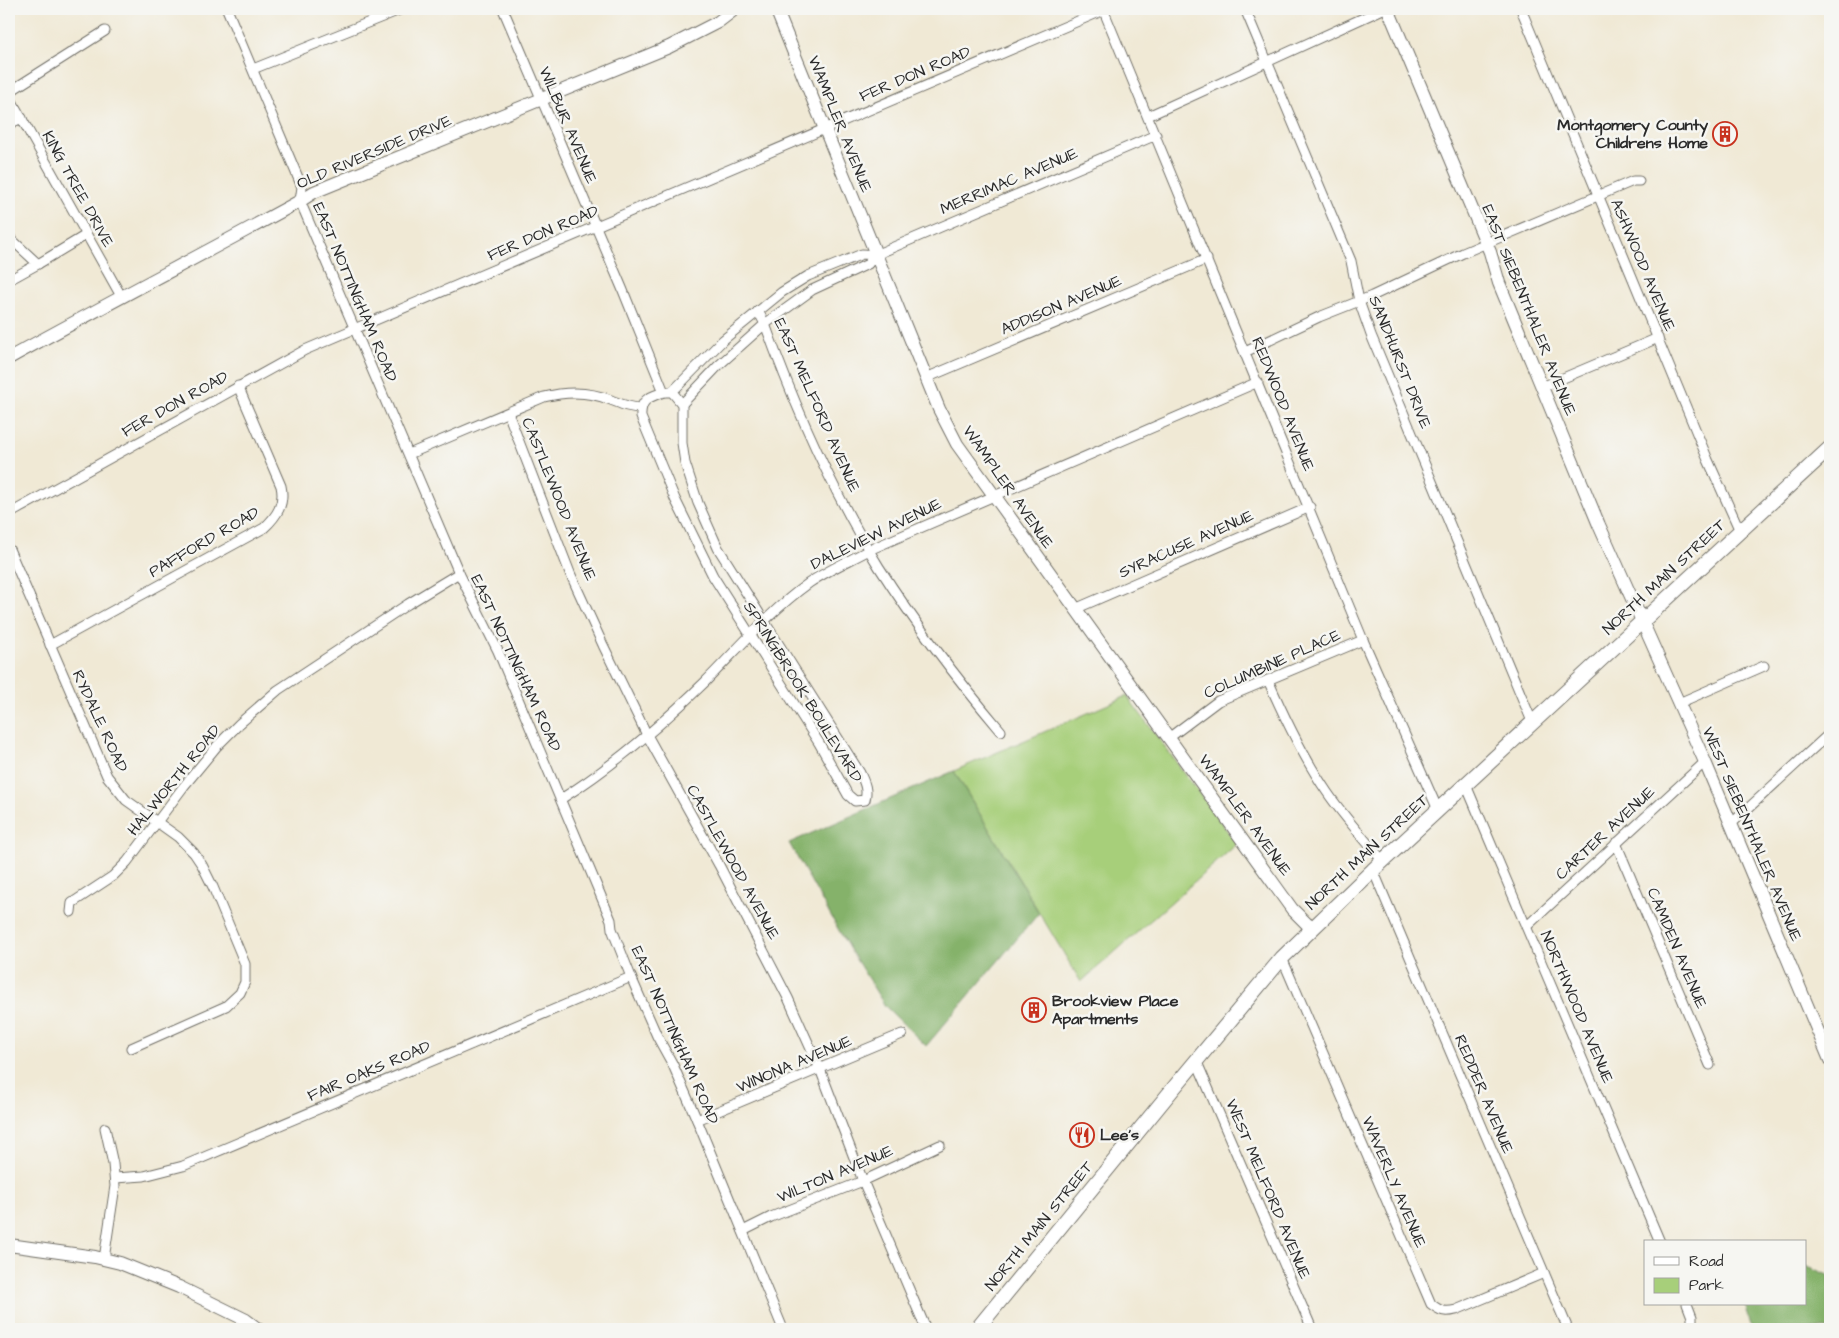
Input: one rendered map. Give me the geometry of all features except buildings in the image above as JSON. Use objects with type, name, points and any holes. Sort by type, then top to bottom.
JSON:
[{"type":"main road","name":"NORTH MAIN STREET","points":[[978,1329],[1196,1060],[1282,958],[1311,928],[1830,449]]},
{"type":"street","name":"EAST NOTTINGHAM ROAD","points":[[227,9],[302,188],[300,201],[459,573],[498,651],[611,920],[612,929],[631,977],[697,1120],[783,1329]]},
{"type":"street","points":[[253,69],[402,9]]},
{"type":"street","name":"WILBUR AVENUE","points":[[503,9],[634,317],[668,392]]},
{"type":"street","name":"WAMPLER AVENUE","points":[[776,9],[926,378],[957,444],[1075,609],[1170,737],[1292,909],[1311,928]]},
{"type":"street","name":"FER DON ROAD","points":[[9,514],[305,350],[1103,9]]},
{"type":"street","name":"REDWOOD AVENUE","points":[[1103,9],[1364,640],[1438,810]]},
{"type":"street","name":"SANDHURST DRIVE","points":[[1245,9],[1350,261],[1359,301],[1371,335],[1533,724]]},
{"type":"street","points":[[1148,116],[1383,9]]},
{"type":"street","name":"EAST SIEBENTHALER AVENUE","points":[[1388,9],[1486,244],[1542,387],[1642,622]]},
{"type":"street","name":"ASHWOOD AVENUE","points":[[1521,9],[1740,531]]},
{"type":"street","name":"OLD RIVERSIDE DRIVE","points":[[9,358],[314,192],[669,47],[718,22],[736,10]]},
{"type":"street","points":[[9,92],[105,31]]},
{"type":"street","name":"KING TREE DRIVE","points":[[9,96],[120,296]]},
{"type":"street","points":[[9,124],[22,118]]},
{"type":"street","name":"MERRIMAC AVENUE","points":[[668,392],[723,340],[758,311],[782,292],[808,276],[862,254],[875,255],[1156,135]]},
{"type":"street","points":[[1246,352],[1319,317],[1372,296],[1486,244],[1639,181]]},
{"type":"street","points":[[9,280],[86,235]]},
{"type":"street","points":[[9,237],[38,264]]},
{"type":"street","name":"MERRIMAC AVENUE","points":[[682,404],[718,366],[765,324],[812,290],[868,264],[875,255]]},
{"type":"street","name":"ADDISON AVENUE","points":[[926,378],[1207,259]]},
{"type":"street","name":"EAST MELFORD AVENUE","points":[[758,311],[805,424],[847,510],[869,550],[922,631],[955,676],[1001,731]]},
{"type":"street","points":[[1542,387],[1658,338]]},
{"type":"street","name":"DALEVIEW AVENUE","points":[[561,799],[646,735],[703,683],[764,622],[812,582],[834,568],[869,550],[1258,382]]},
{"type":"street","name":"PAFFORD ROAD","points":[[50,645],[264,528],[276,516],[281,505],[281,486],[238,386]]},
{"type":"street","points":[[409,454],[544,397],[573,392],[588,393],[631,408],[640,408],[645,400],[668,392],[682,404]]},
{"type":"street","name":"SPRINGBROOK BOULEVARD","points":[[640,408],[641,417],[690,531],[713,576],[799,712],[848,795],[856,801],[865,800],[867,794],[866,785],[860,773],[718,548],[698,503],[685,462],[682,443],[682,404]]},
{"type":"street","name":"CASTLEWOOD AVENUE","points":[[508,413],[570,573],[603,645],[646,735],[765,951],[820,1069],[863,1181],[926,1329]]},
{"type":"street","name":"SYRACUSE AVENUE","points":[[1075,609],[1310,507]]},
{"type":"street","name":"RYDALE ROAD","points":[[9,549],[107,776],[126,800],[186,845],[202,865],[244,958],[246,973],[244,985],[236,999],[226,1006],[131,1048]]},
{"type":"street","name":"HALWORTH ROAD","points":[[71,912],[72,903],[113,876],[127,862],[184,786],[217,746],[239,724],[278,690],[408,604],[459,573]]},
{"type":"street","name":"WEST SIEBENTHALER AVENUE","points":[[1642,622],[1705,762],[1830,1060]]},
{"type":"street","name":"COLUMBINE PLACE","points":[[1170,737],[1218,701],[1364,640]]},
{"type":"street","points":[[1679,702],[1764,666]]},
{"type":"street","name":"REDDER AVENUE","points":[[1268,680],[1286,721],[1316,777],[1378,866],[1568,1329]]},
{"type":"street","points":[[1731,824],[1830,733]]},
{"type":"street","name":"CARTER AVENUE","points":[[1526,926],[1705,762]]},
{"type":"street","name":"NORTHWOOD AVENUE","points":[[1466,785],[1659,1240]]},
{"type":"street","name":"CAMDEN AVENUE","points":[[1616,843],[1710,1064]]},
{"type":"street","name":"WAVERLY AVENUE","points":[[1282,958],[1430,1304],[1443,1312],[1456,1310],[1544,1273]]},
{"type":"street","name":"FAIR OAKS ROAD","points":[[115,1178],[144,1176],[183,1166],[631,977]]},
{"type":"street","name":"WINONA AVENUE","points":[[697,1120],[902,1034]]},
{"type":"street","name":"WEST MELFORD AVENUE","points":[[1196,1060],[1312,1329]]},
{"type":"street","points":[[104,1259],[114,1197],[115,1178],[105,1128]]},
{"type":"street","name":"WILTON AVENUE","points":[[743,1231],[771,1217],[863,1181],[940,1145]]},
{"type":"street","points":[[9,1245],[104,1259],[151,1274],[246,1320],[258,1329]]},
{"type":"street","points":[[1688,1306],[1692,1317],[1692,1327]]},
{"type":"green space","points":[[1127,696],[1237,844],[1081,982],[954,771]]},
{"type":"green space","points":[[954,771],[1039,913],[926,1046],[885,1006],[849,948],[789,843]]},
{"type":"green space","points":[[1806,1265],[1830,1276],[1830,1329],[1752,1329],[1746,1306],[1806,1306]]},
{"type":"place","name":"Montgomery County Childrens Home","points":[[1725,134]]},
{"type":"place","name":"Brookview Place Apartments","points":[[1034,1010]]},
{"type":"place","name":"Lee's","points":[[1082,1135]]}]
